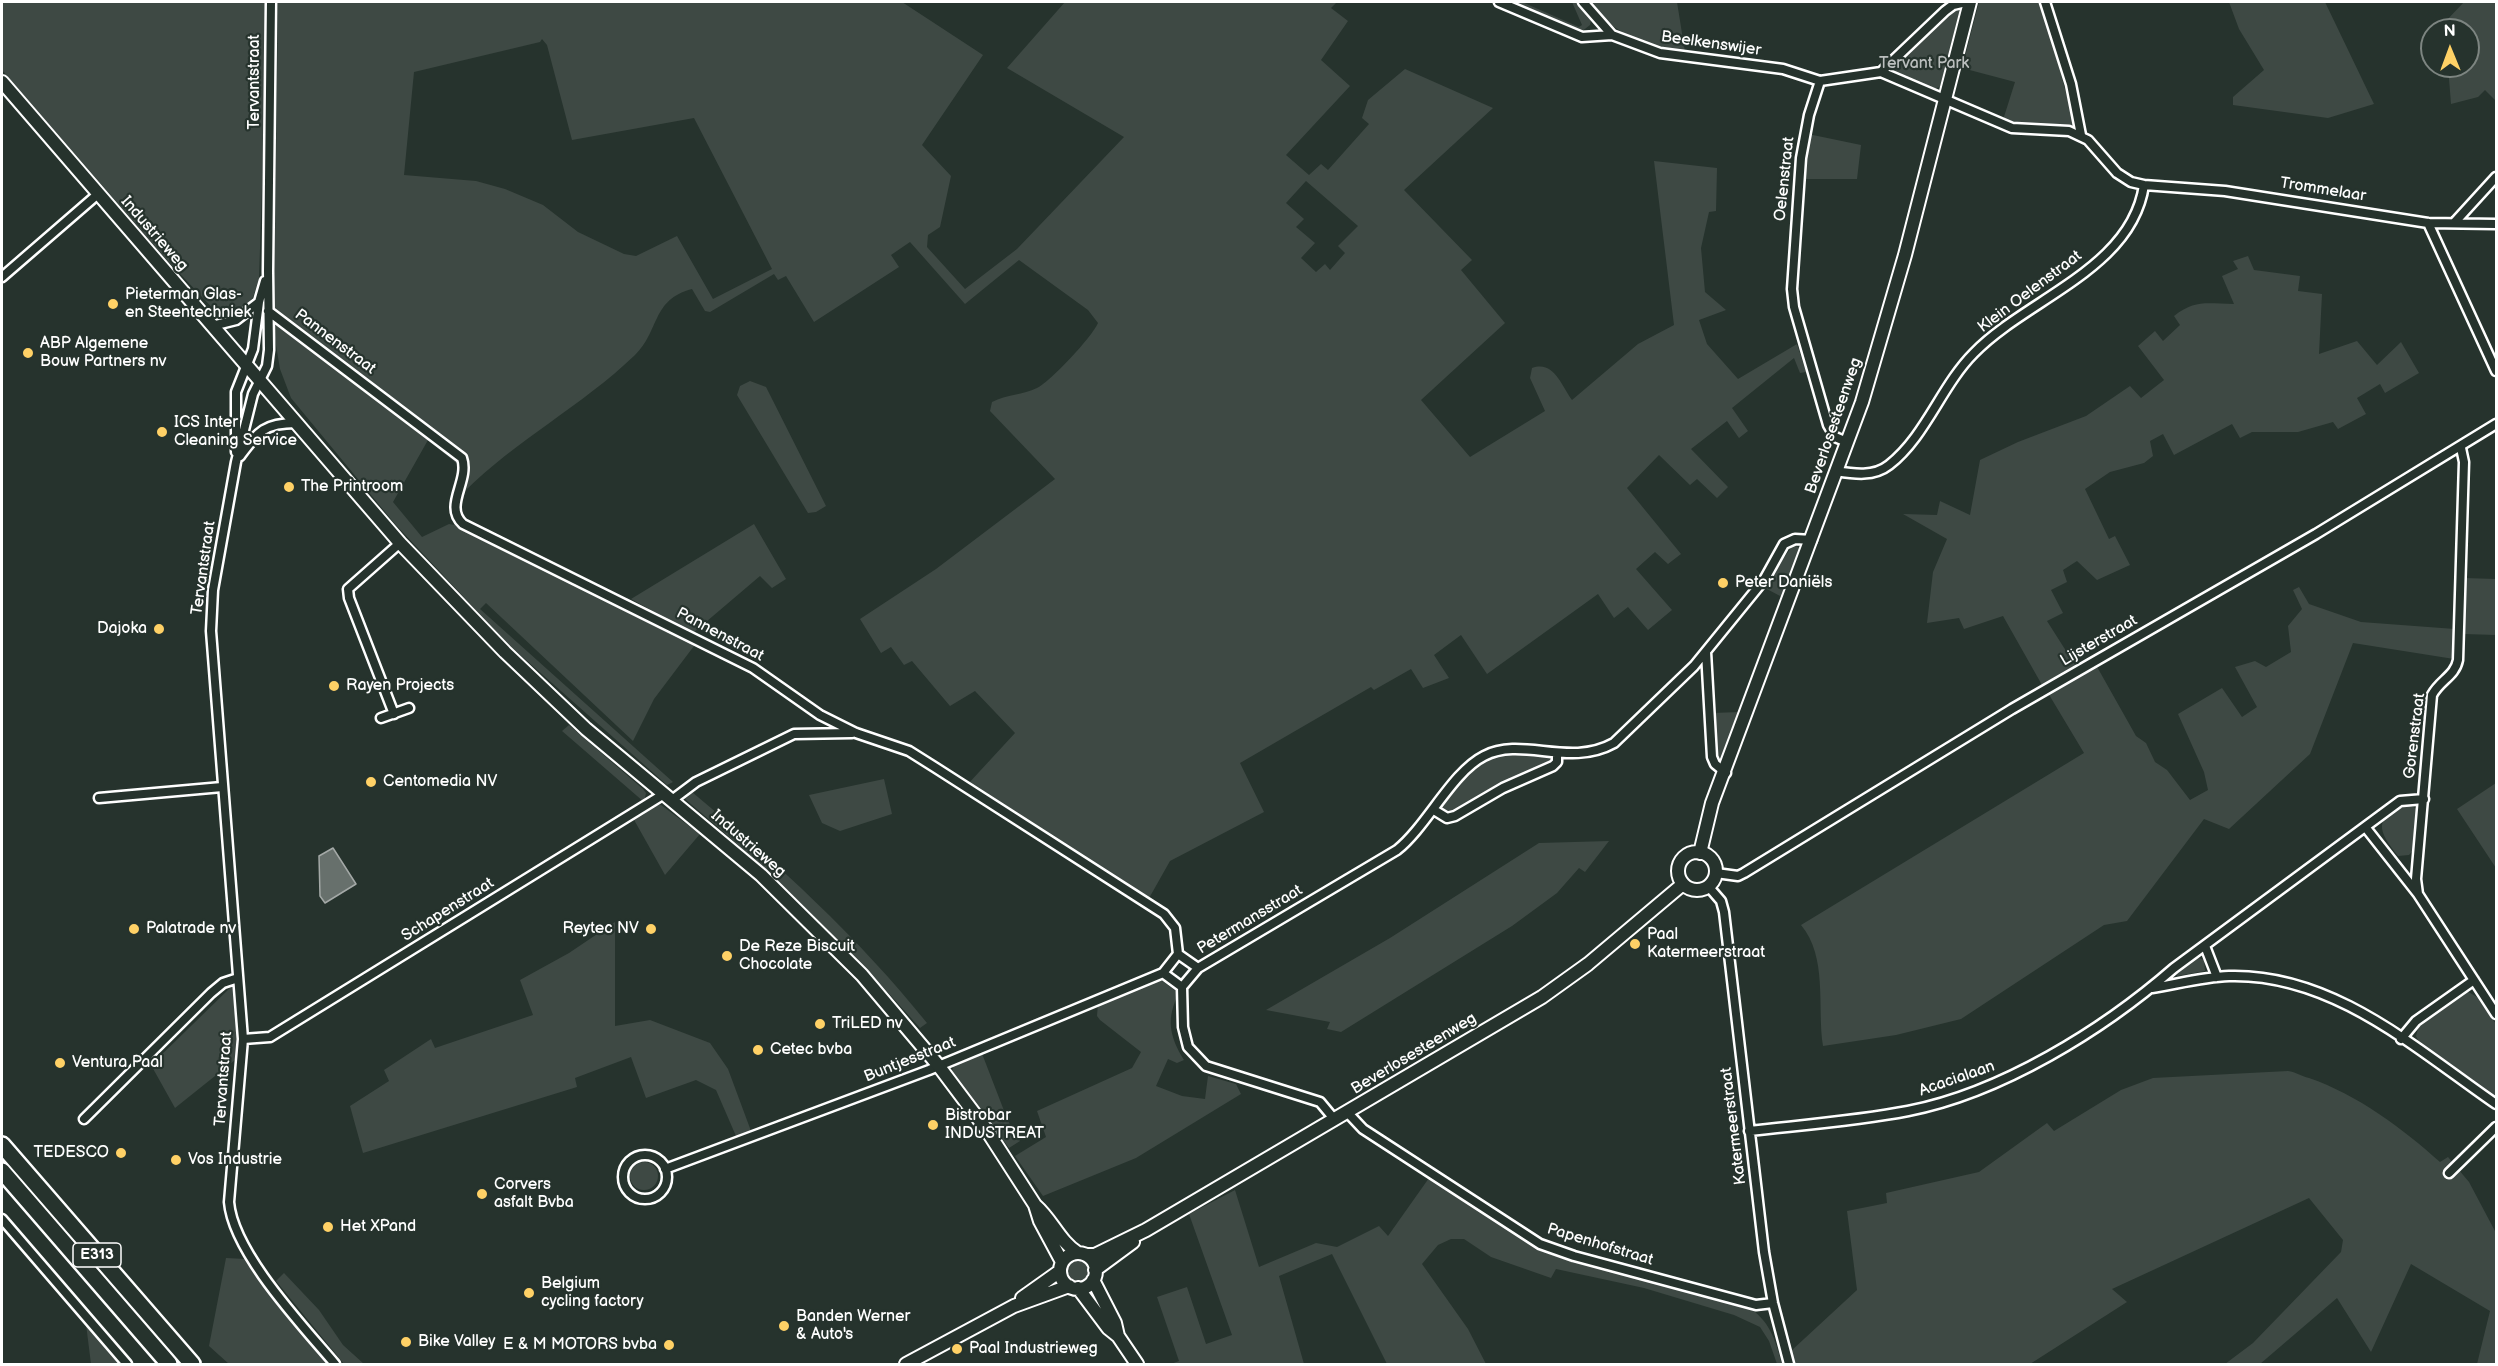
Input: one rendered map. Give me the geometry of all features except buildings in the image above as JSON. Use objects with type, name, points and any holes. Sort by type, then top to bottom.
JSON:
[{"type":"highway","name":"E313","points":[[2,1145],[192,1365]]},
{"type":"highway","name":"E313","points":[[2,1171],[169,1365]]},
{"type":"street","name":"Tervantstraat","points":[[271,2],[269,350],[267,366],[253,394],[236,462],[213,590],[211,631],[243,1039],[229,1190],[233,1225],[253,1261],[335,1365]]},
{"type":"street","name":"Beelkenswijer","points":[[1499,2],[1582,37],[1612,35],[1660,53],[1783,69],[1820,81]]},
{"type":"street","points":[[1583,2],[1612,35]]},
{"type":"street","points":[[1881,72],[1953,5],[1968,2]]},
{"type":"street","name":"Beverlosesteenweg","points":[[1700,853],[1709,813],[1812,540],[1884,328],[1946,99],[1968,2]]},
{"type":"street","points":[[2045,2],[2071,84],[2081,135]]},
{"type":"street","points":[[1820,81],[1881,72],[2012,128],[2069,131],[2081,135],[2117,173],[2131,182],[2144,185]]},
{"type":"street","name":"Oelenstraat","points":[[1820,81],[1809,115],[1802,150],[1792,289],[1794,307],[1828,425],[1835,437],[1847,442]]},
{"type":"street","name":"Industrieweg","points":[[2,82],[400,543],[505,652],[586,729],[738,855],[814,926],[862,975],[938,1065],[986,1129],[1035,1205],[1061,1266],[1062,1280],[1074,1287],[1108,1328],[1118,1336],[1137,1365]]},
{"type":"street","points":[[2454,223],[2496,177]]},
{"type":"street","name":"Trommelaar","points":[[2144,185],[2225,191],[2428,223],[2496,224]]},
{"type":"street","name":"Klein Oelenstraat","points":[[1836,471],[1864,474],[1888,466],[1911,443],[1958,371],[1974,352],[2067,286],[2119,241],[2132,223],[2144,185]]},
{"type":"street","points":[[2,277],[98,194]]},
{"type":"street","points":[[2428,223],[2496,371]]},
{"type":"street","name":"Tervantstraat","points":[[236,462],[236,392],[253,349],[259,302],[268,271]]},
{"type":"street","points":[[212,326],[236,320],[259,302]]},
{"type":"street","name":"Pannenstraat","points":[[268,311],[462,459],[465,470],[455,509],[456,518],[463,524],[743,663],[820,715],[856,734],[909,752],[1164,914],[1175,928],[1178,954]]},
{"type":"street","name":"Tervantstraat","points":[[236,462],[254,436],[266,426],[296,423]]},
{"type":"street","name":"Lijsterstraat","points":[[1716,873],[1738,876],[1744,873],[2052,686],[2461,448],[2496,424]]},
{"type":"street","name":"Gorenstraat","points":[[2461,448],[2464,462],[2458,660],[2455,672],[2441,681],[2432,695],[2416,866],[2418,894],[2496,1014]]},
{"type":"street","name":"Petermansstraat","points":[[1182,987],[1197,968],[1397,850],[1410,840],[1466,770],[1483,756],[1509,750],[1580,755],[1614,743],[1688,672],[1706,651],[1764,580],[1784,544],[1795,539],[1812,540]]},
{"type":"street","points":[[394,714],[349,598],[348,589],[400,543]]},
{"type":"street","points":[[1706,651],[1712,757],[1715,764],[1726,772]]},
{"type":"street","points":[[381,718],[409,708]]},
{"type":"street","name":"Schapenstraat","points":[[243,1039],[270,1037],[696,782],[794,734],[856,734]]},
{"type":"street","points":[[1434,810],[1447,818],[1455,816],[1503,788],[1552,766],[1557,762],[1557,753]]},
{"type":"street","points":[[99,798],[222,787]]},
{"type":"street","name":"Acacialaan","points":[[1749,1131],[1908,1111],[1955,1098],[2046,1058],[2150,989],[2400,801],[2424,799]]},
{"type":"street","points":[[2366,828],[2418,894]]},
{"type":"street","points":[[1700,853],[1710,857],[1716,873],[1708,886],[1693,889],[1683,884],[1678,870],[1682,860],[1689,854],[1700,853]]},
{"type":"street","name":"Beverlosesteenweg","points":[[1082,1254],[1095,1254],[1146,1230],[1348,1113],[1557,987],[1683,884]]},
{"type":"street","name":"Katermeerstraat","points":[[1708,886],[1721,901],[1724,912],[1749,1131],[1773,1303],[1789,1365]]},
{"type":"street","points":[[2205,946],[2217,978]]},
{"type":"street","points":[[1178,954],[1197,968]]},
{"type":"street","name":"Buntjesstraat","points":[[665,1169],[938,1065],[1163,973],[1178,954]]},
{"type":"street","points":[[1163,973],[1182,987],[1185,1038],[1199,1060],[1218,1070],[1320,1102],[1335,1120]]},
{"type":"street","points":[[84,1119],[211,993],[223,983],[238,978]]},
{"type":"street","name":"Acacialaan","points":[[2150,989],[2217,978],[2271,980],[2329,995],[2355,1008],[2496,1104]]},
{"type":"street","points":[[2401,1040],[2416,1021],[2430,1009],[2474,980]]},
{"type":"street","name":"Papenhofstraat","points":[[1348,1113],[1363,1129],[1540,1244],[1574,1256],[1756,1305],[1773,1303]]},
{"type":"street","points":[[2449,1173],[2496,1127]]},
{"type":"street","points":[[650,1155],[656,1158],[665,1169],[666,1183],[662,1190],[651,1198],[636,1197],[626,1187],[623,1173],[630,1161],[636,1157],[650,1155]]},
{"type":"street","name":"Industrieweg","points":[[1035,1205],[1049,1217],[1070,1248],[1093,1261],[1094,1275],[1115,1323],[1118,1336]]},
{"type":"street","points":[[2,1219],[127,1365]]},
{"type":"street","name":"Beverlosesteenweg","points":[[1094,1275],[1146,1230]]},
{"type":"street","points":[[1014,1306],[1061,1266],[1069,1255],[1082,1254]]},
{"type":"street","points":[[906,1365],[1014,1306],[1059,1288],[1074,1287],[1094,1275]]},
{"type":"green space","points":[[2,2],[268,2],[259,279],[253,297],[241,313],[221,317],[166,259],[2,70]]},
{"type":"green space","points":[[278,2],[902,2],[983,55],[922,145],[951,176],[940,227],[928,235],[927,247],[965,289],[1017,249],[1124,137],[1007,68],[1065,2],[1337,2],[1331,8],[1348,21],[1321,60],[1350,86],[1286,155],[1309,175],[1321,164],[1328,170],[1369,124],[1362,118],[1368,100],[1405,69],[1493,108],[1404,190],[1472,260],[1461,270],[1505,323],[1421,400],[1470,457],[1545,411],[1530,378],[1532,368],[1540,366],[1556,375],[1572,400],[1638,344],[1674,325],[1654,161],[1717,168],[1716,211],[1709,212],[1701,248],[1705,292],[1726,310],[1699,320],[1707,344],[1738,379],[1797,344],[1806,372],[1800,373],[1794,358],[1732,408],[1748,431],[1739,438],[1727,421],[1691,449],[1728,487],[1717,498],[1697,479],[1690,485],[1659,455],[1627,488],[1681,554],[1668,564],[1655,552],[1636,569],[1672,610],[1648,630],[1628,607],[1614,618],[1598,594],[1487,674],[1461,635],[1434,655],[1449,678],[1423,688],[1411,669],[1374,690],[1371,687],[1240,763],[1264,812],[1170,861],[1148,900],[968,784],[1015,733],[975,691],[950,706],[912,661],[904,665],[891,647],[881,653],[860,619],[936,569],[1055,479],[990,411],[992,402],[1032,390],[1043,384],[1079,348],[1098,323],[1088,310],[1019,260],[965,304],[910,242],[891,255],[899,267],[814,322],[786,276],[778,280],[774,274],[710,312],[705,311],[692,289],[669,301],[643,346],[615,373],[505,456],[464,492],[469,474],[466,457],[456,463],[428,440],[393,502],[422,537],[449,524],[455,525],[697,642],[654,699],[633,741],[486,603],[480,609],[673,782],[667,785],[508,644],[395,524],[291,398],[280,369],[273,327],[278,324],[304,343],[308,337],[274,309]],"holes":[[[542,39],[547,45],[572,140],[694,118],[772,269],[713,299],[677,236],[636,256],[624,254],[578,232],[543,205],[505,189],[476,181],[404,175],[414,72],[540,42]],[[1306,181],[1358,226],[1338,246],[1345,253],[1330,270],[1325,264],[1316,272],[1301,258],[1315,243],[1296,227],[1304,219],[1286,203]]]},
{"type":"green space","points":[[1509,2],[1522,2],[1579,27],[1582,25],[1572,2],[1577,2],[1591,20],[1590,25],[1581,32]]},
{"type":"green space","points":[[1589,2],[1677,2],[1685,52],[1631,37],[1608,22]]},
{"type":"green space","points":[[1979,2],[2041,2],[2073,125],[2015,124],[2003,120],[2015,82],[1962,68]]},
{"type":"green space","points":[[2229,2],[2325,2],[2374,104],[2328,118],[2233,105],[2233,97],[2264,70],[2239,29]]},
{"type":"green space","points":[[2464,2],[2496,2],[2496,101],[2485,90],[2478,97],[2451,104],[2449,78],[2480,78],[2480,18],[2449,18]]},
{"type":"green space","name":"Tervant Park","points":[[1956,7],[1960,9],[1940,87],[1933,89],[1897,75],[1895,71],[1898,61]]},
{"type":"green space","points":[[1808,134],[1861,145],[1857,179],[1803,179]]},
{"type":"green space","points":[[2248,256],[2254,270],[2300,276],[2298,291],[2322,294],[2319,354],[2357,341],[2377,365],[2401,342],[2419,373],[2385,393],[2380,384],[2357,398],[2366,414],[2338,429],[2333,422],[2298,432],[2252,432],[2240,438],[2232,424],[2174,455],[2163,434],[2150,441],[2153,456],[2144,463],[2110,472],[2085,489],[2109,539],[2115,536],[2130,565],[2097,580],[2077,561],[2063,570],[2067,582],[2051,590],[2063,613],[2047,621],[2075,665],[2042,685],[2003,616],[1964,629],[1959,618],[1927,623],[1933,572],[1947,539],[1903,514],[1937,515],[1940,501],[1970,515],[1980,460],[2018,442],[2086,416],[2130,386],[2141,398],[2164,380],[2138,346],[2155,331],[2163,341],[2180,325],[2174,316],[2189,307],[2202,304],[2234,304],[2222,276],[2238,269],[2233,261]]},
{"type":"green space","points":[[750,381],[766,387],[826,506],[816,512],[808,513],[737,395],[740,386]]},
{"type":"green space","points":[[754,524],[786,579],[772,588],[760,576],[693,633],[631,599]]},
{"type":"green space","points":[[1793,545],[1800,548],[1782,597],[1763,587]]},
{"type":"green space","points":[[2464,578],[2496,579],[2496,635],[2464,634]]},
{"type":"green space","points":[[2299,587],[2309,604],[2361,622],[2455,629],[2454,659],[2353,643],[2310,754],[2229,829],[2204,819],[2127,921],[2104,925],[1961,1019],[1896,1035],[1823,1046],[1818,967],[1815,952],[1801,925],[2084,753],[2048,693],[2096,665],[2136,736],[2146,743],[2155,762],[2167,770],[2190,800],[2208,790],[2204,772],[2178,714],[2222,688],[2242,717],[2257,707],[2235,667],[2255,661],[2266,667],[2291,652],[2288,626],[2302,609],[2293,590]]},
{"type":"green space","points":[[1740,712],[1722,761],[1719,763],[1716,760],[1712,713]]},
{"type":"green space","points":[[569,725],[643,789],[646,793],[644,802],[562,731]]},
{"type":"green space","points":[[1508,754],[1552,756],[1554,759],[1553,762],[1449,815],[1441,810],[1441,806],[1455,788],[1478,765],[1497,756]]},
{"type":"green space","points":[[884,779],[892,814],[840,831],[822,823],[809,795]]},
{"type":"green space","points":[[2496,783],[2496,868],[2457,809]]},
{"type":"green space","points":[[692,792],[816,902],[873,961],[927,1023],[920,1028],[807,909],[685,799]]},
{"type":"green space","points":[[661,805],[700,834],[665,875],[633,818],[652,806]]},
{"type":"green space","points":[[2408,805],[2418,809],[2415,848],[2409,855],[2398,856],[2386,839],[2382,826],[2388,815]]},
{"type":"green space","points":[[1609,841],[1585,872],[1579,868],[1557,893],[1512,926],[1341,1032],[1327,1029],[1330,1022],[1266,1010],[1390,938],[1539,843]]},
{"type":"green space","points":[[615,922],[615,1026],[650,1020],[710,1043],[728,1069],[751,1131],[736,1136],[716,1090],[696,1080],[646,1098],[631,1057],[575,1078],[577,1087],[363,1153],[350,1106],[389,1081],[384,1070],[431,1039],[435,1048],[533,1015],[520,980],[569,953]]},
{"type":"green space","points":[[2196,957],[2204,960],[2205,971],[2177,976],[2178,970]]},
{"type":"green space","points":[[1158,978],[1179,993],[1172,1011],[1171,1027],[1175,1043],[1184,1060],[1177,1063],[1168,1059],[1156,1086],[1182,1096],[1205,1099],[1208,1076],[1236,1084],[1241,1094],[1136,1158],[1043,1196],[1015,1156],[1046,1137],[1037,1111],[1132,1068],[1141,1052],[1100,1020],[1097,1016],[1098,1003]]},
{"type":"green space","points":[[232,986],[237,1031],[235,1060],[175,1108],[151,1065]]},
{"type":"green space","points":[[2465,990],[2477,997],[2496,1024],[2496,1097],[2421,1047],[2416,1036],[2419,1025]]},
{"type":"green space","points":[[981,1051],[1008,1121],[1020,1141],[1009,1148],[952,1071],[954,1064]]},
{"type":"green space","points":[[2288,1071],[2327,1085],[2362,1103],[2395,1125],[2440,1162],[2448,1157],[2469,1182],[2496,1233],[2496,1364],[2477,1364],[2490,1311],[2411,1264],[2371,1352],[2337,1298],[2260,1364],[2225,1364],[2253,1343],[2341,1252],[2343,1240],[2309,1198],[2112,1289],[2127,1302],[2030,1364],[1795,1364],[1791,1351],[1857,1290],[1847,1211],[1887,1203],[1886,1193],[1979,1172],[2047,1123],[2054,1131],[2121,1090],[2153,1078]]},
{"type":"green space","points":[[644,1162],[654,1166],[658,1176],[654,1186],[644,1190],[634,1186],[630,1176],[634,1166]]},
{"type":"green space","points":[[1429,1178],[1532,1245],[1560,1258],[1747,1306],[1771,1331],[1782,1364],[1777,1364],[1769,1341],[1760,1327],[1734,1315],[1644,1288],[1556,1269],[1551,1278],[1491,1257],[1464,1239],[1451,1239],[1438,1245],[1422,1264],[1468,1329],[1486,1364],[1387,1364],[1332,1254],[1279,1276],[1304,1364],[1171,1364],[1179,1361],[1157,1297],[1187,1287],[1206,1344],[1232,1335],[1189,1214],[1235,1190],[1259,1267],[1316,1243],[1337,1247],[1379,1226],[1388,1236]]},
{"type":"green space","points":[[226,1258],[245,1259],[330,1364],[229,1364],[209,1346]]},
{"type":"green space","points":[[1077,1260],[1085,1263],[1088,1271],[1085,1279],[1077,1282],[1069,1279],[1066,1271],[1069,1263]]},
{"type":"green space","points":[[284,1273],[319,1310],[343,1345],[364,1364],[344,1364],[276,1281]]},
{"type":"green space","points":[[86,1324],[122,1364],[91,1364]]},
{"type":"shaded area","points":[[333,848],[356,884],[325,903],[320,896],[319,856]]},
{"type":"place","name":"Pieterman Glas- en Steentechniek","points":[[113,304]]},
{"type":"place","name":"ABP Algemene Bouw Partners nv","points":[[28,353]]},
{"type":"place","name":"ICS Inter Cleaning Service","points":[[162,432]]},
{"type":"place","name":"The Printroom","points":[[289,487]]},
{"type":"place","name":"Peter Daniëls","points":[[1723,583]]},
{"type":"place","name":"Dajoka","points":[[159,629]]},
{"type":"place","name":"Rayen Projects","points":[[334,686]]},
{"type":"place","name":"Centomedia NV","points":[[371,782]]},
{"type":"place","name":"Palatrade nv","points":[[134,929]]},
{"type":"place","name":"Reytec NV","points":[[651,929]]},
{"type":"place","name":"Paal Katermeerstraat","points":[[1635,944]]},
{"type":"place","name":"De Reze Biscuit Chocolate","points":[[727,956]]},
{"type":"place","name":"TriLED nv","points":[[820,1024]]},
{"type":"place","name":"Cetec bvba","points":[[758,1050]]},
{"type":"place","name":"Ventura Paal","points":[[60,1063]]},
{"type":"place","name":"Bistrobar INDUSTREAT","points":[[933,1125]]},
{"type":"place","name":"TEDESCO","points":[[121,1153]]},
{"type":"place","name":"Vos Industrie","points":[[176,1160]]},
{"type":"place","name":"Corvers asfalt Bvba","points":[[482,1194]]},
{"type":"place","name":"Het XPand","points":[[328,1227]]},
{"type":"place","name":"Belgium cycling factory","points":[[529,1293]]},
{"type":"place","name":"Banden Werner & Auto's","points":[[784,1326]]},
{"type":"place","name":"Bike Valley","points":[[406,1342]]},
{"type":"place","name":"E & M MOTORS bvba","points":[[669,1345]]},
{"type":"place","name":"Paal Industrieweg","points":[[957,1349]]}]
